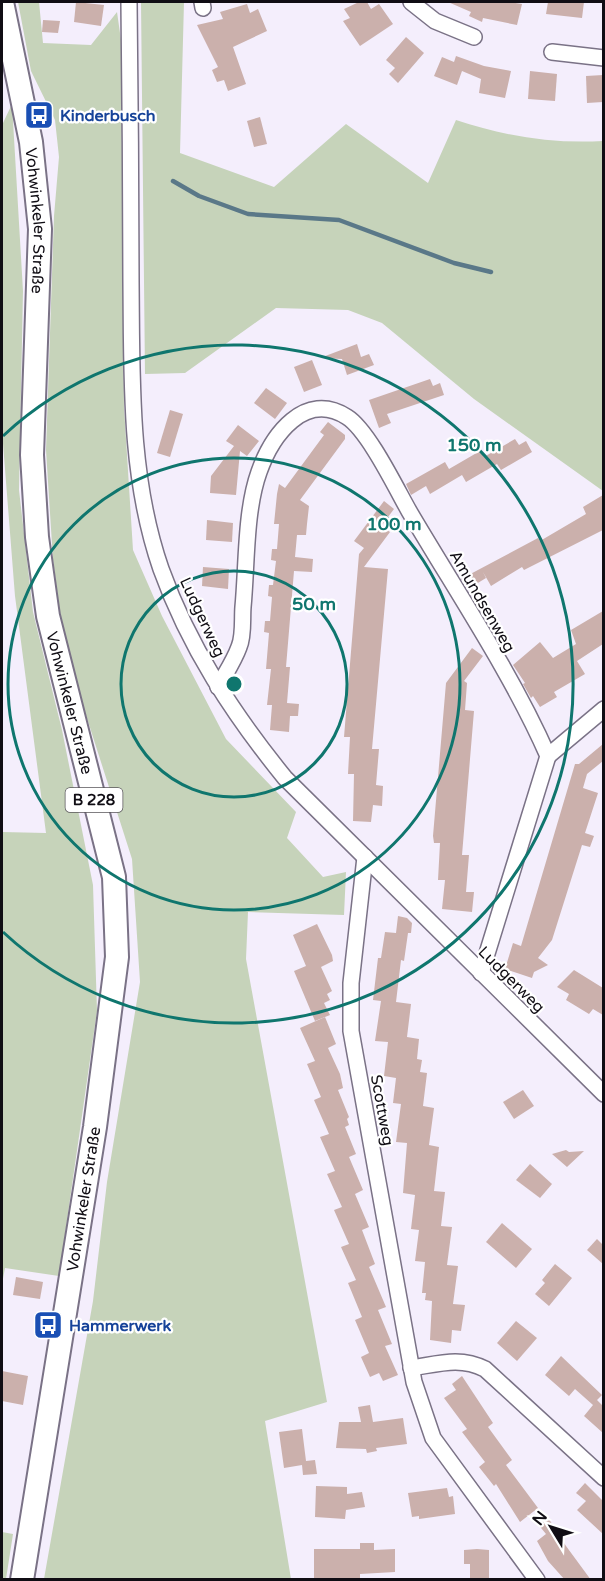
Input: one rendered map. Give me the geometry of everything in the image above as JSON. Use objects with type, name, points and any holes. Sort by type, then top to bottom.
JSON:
[{"type":"main road","name":"Vohwinkeler Straße","points":[[2,2],[31,142],[40,228],[32,455],[37,537],[48,616],[114,877],[117,957],[95,1127],[22,1580]]},
{"type":"street","name":"Ludgerweg","points":[[129,2],[134,436],[142,496],[161,569],[184,625],[218,687],[249,734],[285,778],[603,1094]]},
{"type":"street","points":[[411,2],[435,21],[474,37]]},
{"type":"street","points":[[552,52],[603,58]]},
{"type":"street","name":"Amundsenweg","points":[[218,687],[240,646],[253,497],[259,471],[275,438],[291,421],[310,408],[330,409],[348,417],[363,433],[506,677],[548,756]]},
{"type":"street","points":[[481,973],[548,756],[603,709]]},
{"type":"street","name":"Scottweg","points":[[364,857],[351,983],[351,1032],[411,1368],[425,1422],[433,1438],[537,1580]]},
{"type":"street","points":[[411,1368],[458,1360],[471,1362],[484,1369],[603,1478]]},
{"type":"green space","points":[[18,2],[39,2],[43,43],[91,45],[117,12],[121,40],[124,407],[133,550],[162,616],[226,739],[296,812],[287,838],[323,877],[346,872],[344,915],[248,912],[246,959],[327,1402],[265,1421],[291,1579],[44,1579],[93,1301],[107,1182],[140,982],[132,859],[77,687],[61,620],[53,560],[46,450],[54,216],[59,157],[55,120],[31,71]]},
{"type":"green space","points":[[141,2],[184,2],[180,153],[274,187],[346,124],[428,183],[456,120],[529,138],[603,141],[603,491],[474,399],[382,323],[348,310],[276,308],[185,373],[145,374]]},
{"type":"green space","points":[[12,104],[23,291],[19,490],[33,612],[62,730],[93,885],[97,1011],[59,1276],[5,1268],[2,1284],[2,832],[46,833],[15,596],[2,431],[2,136],[3,123]]},
{"type":"green space","points":[[2,1532],[13,1534],[6,1579],[2,1579]]},
{"type":"building","points":[[76,2],[104,5],[101,26],[74,22]]},
{"type":"building","points":[[359,2],[367,2],[371,9],[379,4],[393,24],[360,46],[343,21],[350,18],[344,9]]},
{"type":"building","points":[[448,2],[522,4],[517,25],[483,18],[482,22],[469,16],[471,12]]},
{"type":"building","points":[[548,2],[584,2],[582,18],[546,14]]},
{"type":"building","points":[[247,4],[250,13],[258,9],[267,31],[233,47],[246,84],[228,91],[224,80],[217,82],[212,70],[218,67],[197,25],[223,19],[220,12]]},
{"type":"building","points":[[43,20],[60,21],[58,33],[42,32]]},
{"type":"building","points":[[406,37],[424,53],[398,83],[389,74],[395,68],[386,60]]},
{"type":"building","points":[[456,56],[484,66],[511,71],[505,98],[479,93],[481,79],[462,71],[457,85],[434,76],[442,57],[454,62]]},
{"type":"building","points":[[530,71],[557,74],[555,101],[528,99]]},
{"type":"building","points":[[603,75],[603,102],[587,103],[586,76]]},
{"type":"building","points":[[260,117],[267,144],[254,147],[247,121]]},
{"type":"building","points":[[357,344],[361,357],[369,354],[374,365],[347,375],[342,359],[320,358]]},
{"type":"building","points":[[312,360],[322,385],[304,392],[294,367]]},
{"type":"building","points":[[430,379],[433,386],[440,383],[444,395],[387,414],[391,423],[379,428],[369,400]]},
{"type":"building","points":[[266,388],[287,403],[275,419],[254,403]]},
{"type":"building","points":[[170,410],[183,414],[170,457],[157,453]]},
{"type":"building","points":[[328,422],[345,435],[345,439],[300,500],[309,506],[306,535],[297,535],[295,557],[313,559],[312,572],[294,571],[286,667],[290,667],[287,703],[299,704],[298,716],[290,716],[289,732],[270,730],[272,705],[267,705],[271,669],[266,669],[269,633],[264,632],[265,621],[270,621],[272,597],[268,596],[269,585],[273,585],[276,561],[271,560],[272,549],[277,549],[279,524],[274,524],[277,494],[279,484],[285,488],[324,435],[320,432]]},
{"type":"building","points":[[238,425],[259,441],[247,456],[240,451],[236,495],[210,493],[211,476],[234,446],[226,441]]},
{"type":"building","points":[[515,439],[519,445],[526,441],[532,452],[501,470],[497,464],[466,482],[462,475],[430,494],[426,486],[411,495],[406,484],[445,462],[449,469],[480,451],[484,457]]},
{"type":"building","points":[[603,495],[603,530],[524,570],[522,567],[491,586],[483,572],[486,578],[468,589],[461,579],[538,538],[540,541],[586,514],[583,507]]},
{"type":"building","points":[[384,501],[394,509],[381,526],[390,532],[364,567],[388,569],[372,749],[379,749],[376,785],[383,786],[382,806],[373,805],[371,822],[353,821],[354,774],[348,774],[350,737],[344,737],[359,554],[364,548],[354,541]]},
{"type":"building","points":[[207,520],[233,523],[232,542],[206,540]]},
{"type":"building","points":[[203,567],[229,569],[228,589],[202,586]]},
{"type":"building","points":[[603,611],[603,644],[577,661],[585,674],[554,692],[557,697],[540,707],[533,696],[531,698],[523,684],[525,683],[513,665],[540,642],[553,658],[576,644],[571,630]]},
{"type":"building","points":[[472,648],[483,656],[464,681],[467,683],[465,710],[474,711],[462,855],[469,855],[466,892],[474,892],[472,912],[442,909],[445,880],[438,880],[440,843],[434,843],[433,836],[446,683]]},
{"type":"building","points":[[603,744],[603,761],[587,774],[583,788],[598,793],[585,833],[594,836],[590,847],[582,845],[552,940],[538,958],[548,965],[534,972],[532,978],[505,969],[513,943],[521,946],[575,764],[579,764]]},
{"type":"building","points":[[398,916],[407,918],[412,923],[411,933],[408,933],[404,961],[401,960],[396,1002],[411,1004],[407,1037],[419,1039],[417,1059],[422,1060],[420,1072],[427,1073],[423,1106],[434,1108],[429,1145],[439,1147],[434,1191],[445,1192],[441,1226],[452,1227],[447,1265],[458,1266],[453,1304],[465,1305],[461,1331],[452,1330],[451,1343],[430,1340],[432,1301],[425,1300],[426,1293],[422,1293],[425,1262],[415,1261],[419,1230],[411,1229],[415,1195],[403,1193],[407,1143],[396,1142],[401,1104],[393,1103],[396,1078],[384,1076],[388,1042],[375,1041],[381,1001],[373,1000],[378,958],[381,958],[385,932],[396,933]]},
{"type":"building","points":[[317,924],[333,961],[321,967],[332,991],[327,994],[330,1000],[324,1003],[330,1015],[315,1021],[294,971],[306,966],[293,935]]},
{"type":"building","points":[[574,970],[603,988],[603,1015],[593,1009],[589,1014],[566,1000],[569,994],[557,987]]},
{"type":"building","points":[[325,1017],[336,1044],[328,1048],[340,1074],[343,1088],[338,1090],[349,1117],[347,1119],[349,1125],[345,1127],[356,1154],[349,1157],[363,1190],[355,1194],[369,1227],[362,1230],[375,1264],[369,1267],[386,1307],[378,1310],[392,1344],[385,1346],[398,1375],[383,1381],[379,1373],[370,1377],[361,1357],[369,1353],[355,1320],[362,1317],[348,1283],[356,1280],[341,1247],[349,1244],[334,1210],[342,1207],[327,1174],[335,1171],[320,1137],[329,1134],[314,1100],[321,1097],[307,1064],[315,1061],[300,1028]]},
{"type":"building","points":[[523,1090],[534,1106],[514,1119],[503,1102]]},
{"type":"building","points":[[566,1150],[569,1152],[584,1151],[567,1167],[552,1154]]},
{"type":"building","points":[[530,1164],[552,1184],[540,1198],[516,1180]]},
{"type":"building","points":[[502,1223],[532,1249],[516,1268],[486,1242]]},
{"type":"building","points":[[597,1239],[603,1245],[603,1264],[587,1250]]},
{"type":"building","points":[[555,1264],[572,1278],[549,1306],[535,1294],[545,1283],[542,1280]]},
{"type":"building","points":[[16,1277],[43,1282],[40,1299],[13,1295]]},
{"type":"building","points":[[516,1321],[537,1338],[517,1361],[497,1343]]},
{"type":"building","points":[[561,1356],[602,1395],[597,1400],[603,1406],[603,1433],[584,1416],[593,1405],[575,1389],[569,1396],[545,1375]]},
{"type":"building","points":[[2,1371],[28,1376],[23,1405],[2,1401]]},
{"type":"building","points":[[462,1376],[493,1423],[488,1427],[512,1460],[506,1465],[538,1508],[520,1522],[496,1484],[494,1486],[479,1467],[485,1462],[462,1432],[467,1429],[444,1398],[456,1390],[452,1384]]},
{"type":"building","points":[[370,1405],[373,1422],[403,1418],[407,1444],[376,1448],[377,1451],[367,1453],[366,1449],[336,1448],[339,1422],[361,1422],[358,1407]]},
{"type":"building","points":[[302,1429],[306,1461],[315,1460],[317,1474],[303,1475],[302,1465],[284,1468],[279,1432]]},
{"type":"building","points":[[585,1483],[603,1501],[603,1534],[577,1510],[586,1501],[576,1493]]},
{"type":"building","points":[[316,1486],[347,1487],[347,1494],[362,1492],[365,1507],[346,1510],[345,1519],[315,1517]]},
{"type":"building","points":[[447,1488],[449,1497],[453,1496],[455,1514],[419,1519],[419,1516],[412,1517],[408,1493]]},
{"type":"building","points":[[547,1516],[591,1580],[565,1580],[548,1561],[537,1541],[546,1534],[537,1523]]},
{"type":"building","points":[[360,1543],[374,1543],[374,1550],[395,1549],[395,1572],[360,1574],[360,1580],[314,1579],[314,1549],[360,1549]]},
{"type":"building","points":[[464,1550],[489,1550],[489,1580],[470,1580],[470,1564],[464,1564]]},
{"type":"waterway","points":[[173,181],[199,196],[248,214],[339,220],[454,263],[491,272]]},
{"type":"place","name":"Kinderbusch","points":[[39,115]]},
{"type":"place","name":"Hammerwerk","points":[[48,1325]]}]
